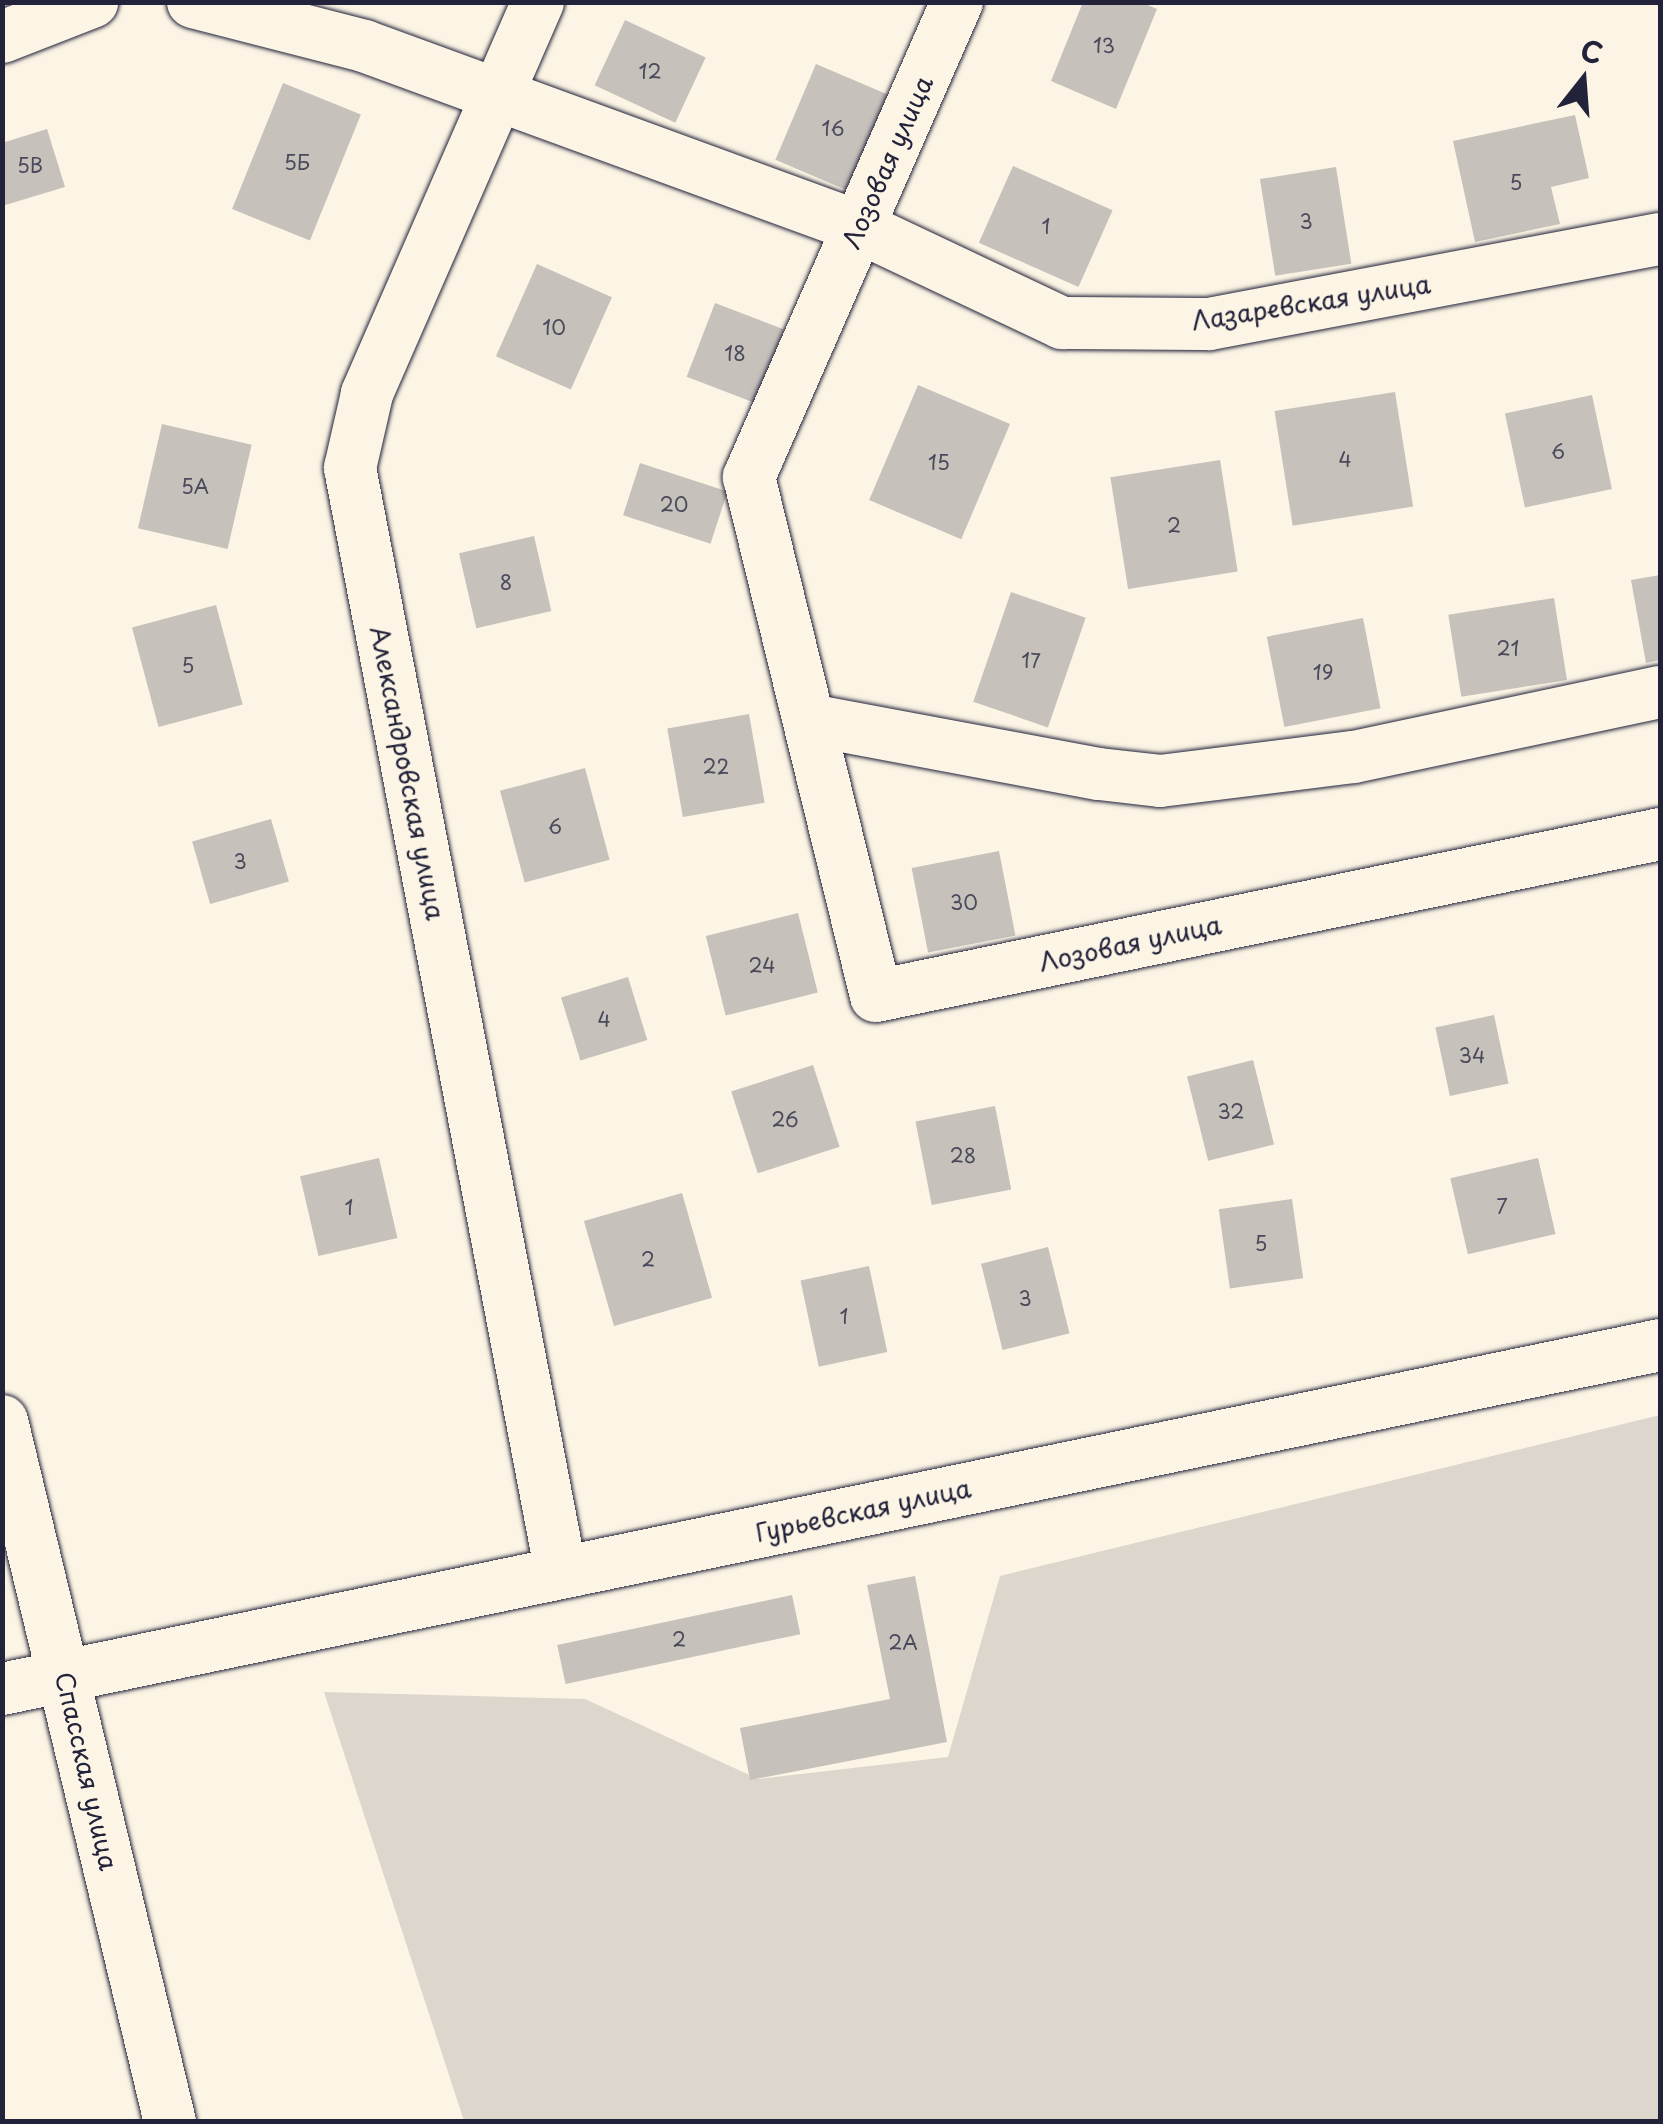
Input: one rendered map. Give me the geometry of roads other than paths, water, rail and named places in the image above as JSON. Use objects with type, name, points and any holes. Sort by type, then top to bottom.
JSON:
[{"type":"street","points":[[2,37],[92,2]]},
{"type":"street","name":"Лазаревская улица","points":[[193,2],[364,46],[859,226],[1062,322],[1209,324],[1660,239]]},
{"type":"street","name":"Александровская улица","points":[[538,2],[367,394],[350,468],[560,1573]]},
{"type":"street","name":"Лозовая улица","points":[[957,2],[749,477],[876,996],[1660,834]]},
{"type":"street","points":[[810,720],[1099,774],[1160,781],[1354,757],[1660,692]]},
{"type":"street","name":"Гурьевская улица","points":[[2,1689],[1660,1345]]},
{"type":"street","name":"Спасская улица","points":[[2,1421],[170,2122]]}]
